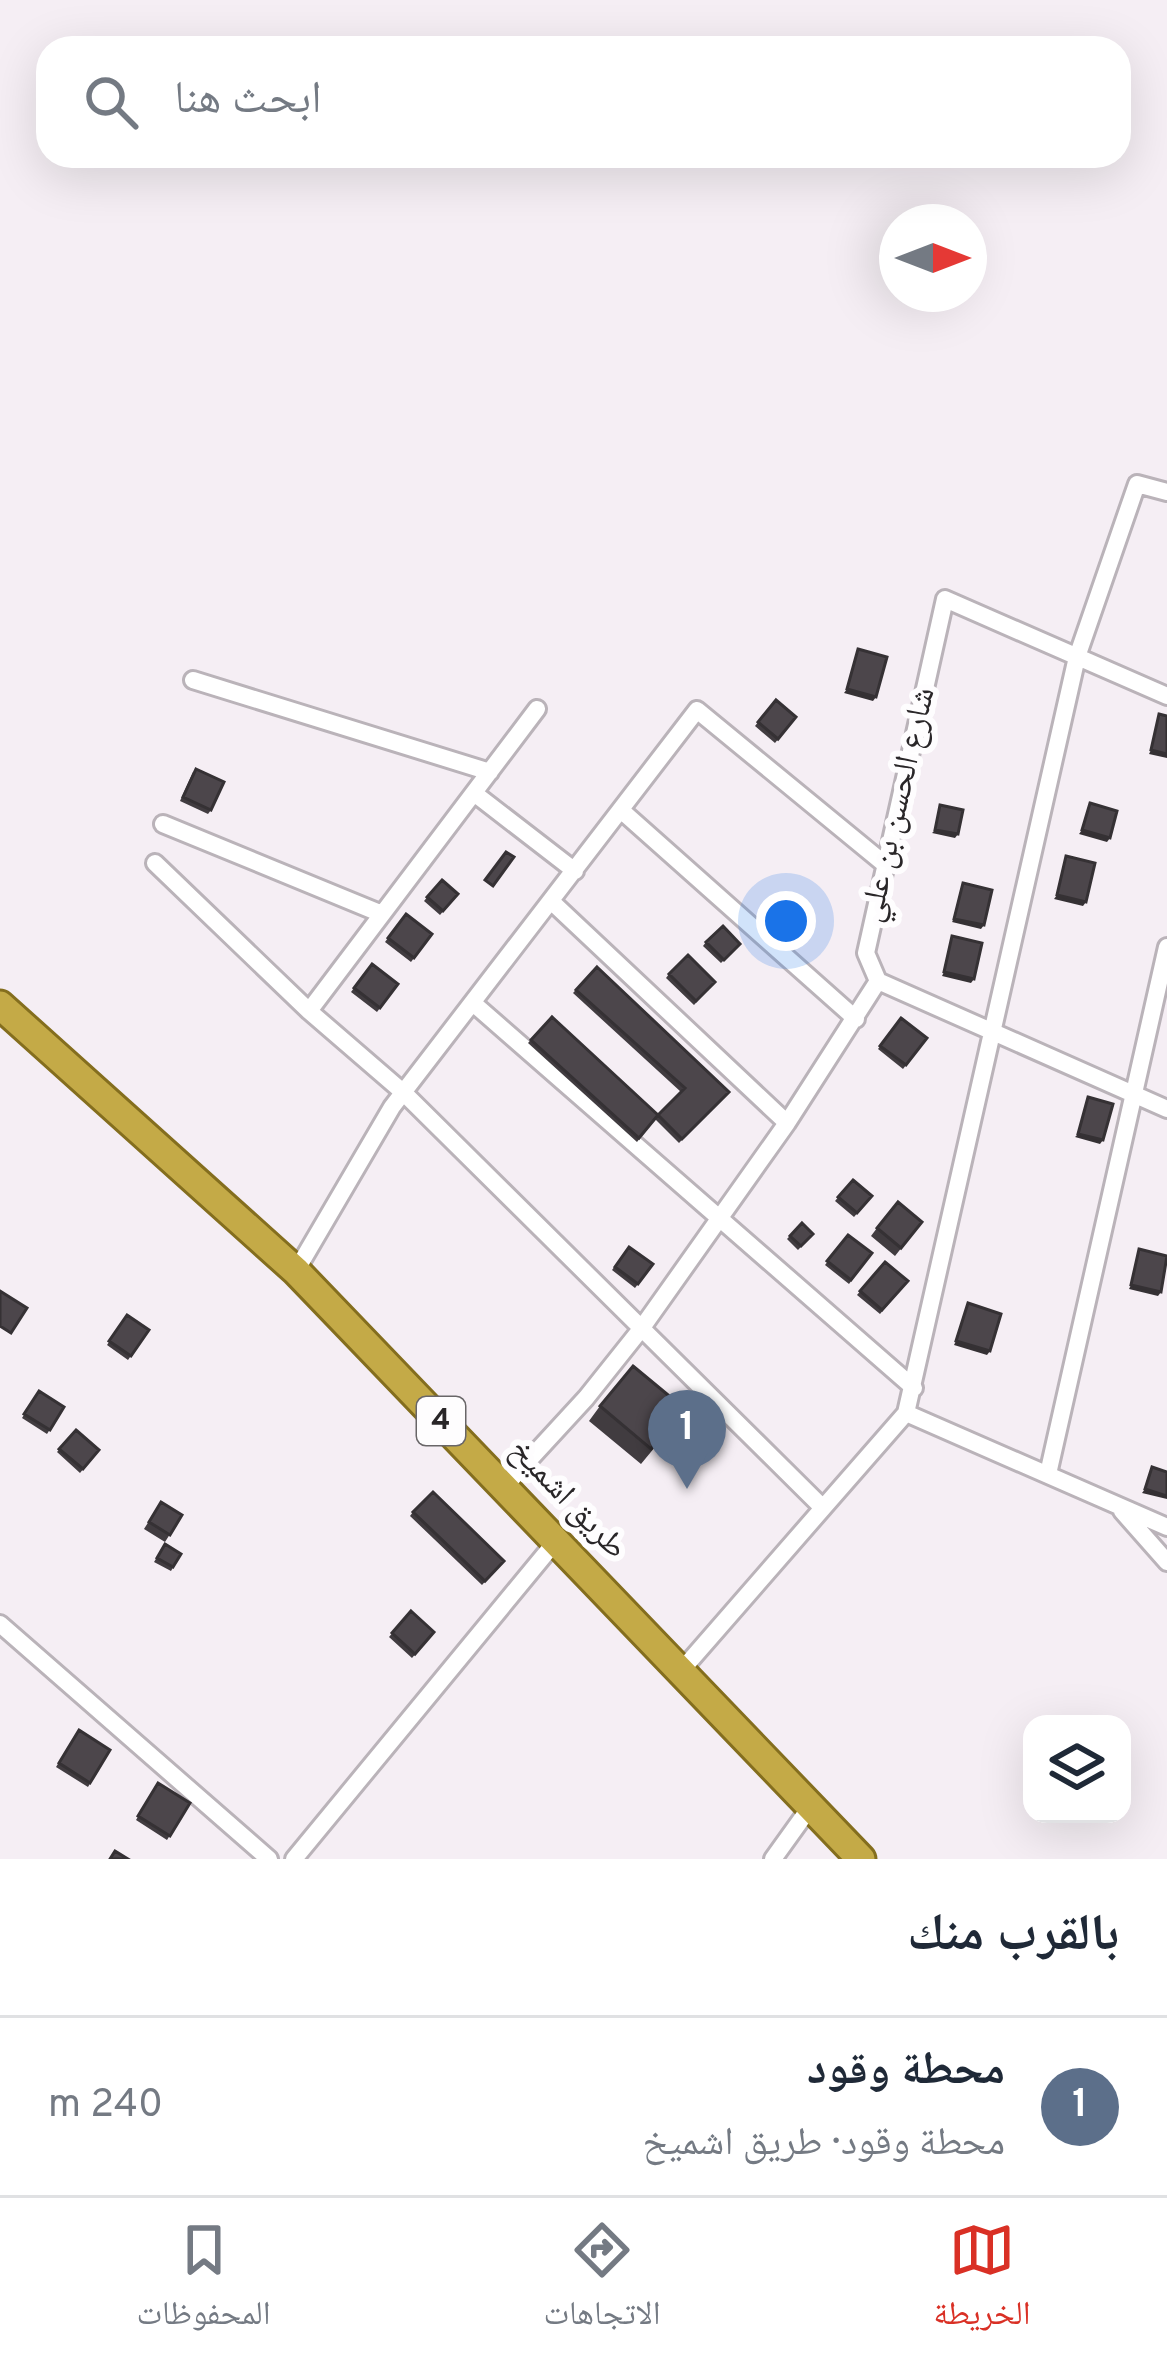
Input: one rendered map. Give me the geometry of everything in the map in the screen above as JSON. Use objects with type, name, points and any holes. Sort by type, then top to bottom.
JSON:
[{"type":"highway","name":"طريق اشميخ","points":[[0,1005],[296,1271],[861,1859]]},
{"type":"street","points":[[681,1671],[906,1413],[1077,657],[1137,484],[1167,492]]},
{"type":"street","name":"شارع الحسن بن علي","points":[[878,981],[866,952],[945,599],[1077,657]]},
{"type":"street","points":[[1077,657],[1167,696]]},
{"type":"street","points":[[193,680],[490,772]]},
{"type":"street","points":[[309,1011],[537,709]]},
{"type":"street","points":[[296,1271],[384,1119],[697,710],[887,866]]},
{"type":"street","points":[[474,793],[575,871]]},
{"type":"street","points":[[622,811],[856,1019]]},
{"type":"street","points":[[163,824],[382,914]]},
{"type":"street","points":[[155,863],[309,1011],[404,1093],[823,1508]]},
{"type":"street","points":[[551,902],[788,1123]]},
{"type":"street","points":[[1048,1474],[1167,947]]},
{"type":"street","points":[[505,1486],[586,1399],[641,1330],[788,1123],[878,981],[1167,1109]]},
{"type":"street","points":[[473,1003],[914,1388]]},
{"type":"street","points":[[906,1413],[1167,1527]]},
{"type":"street","points":[[1117,1506],[1167,1562]]},
{"type":"street","points":[[294,1859],[556,1541]]},
{"type":"street","points":[[0,1624],[269,1859]]},
{"type":"street","points":[[773,1859],[811,1806]]},
{"type":"building","points":[[858,649],[887,657],[876,697],[847,689]]},
{"type":"building","points":[[776,700],[796,717],[778,739],[758,722]]},
{"type":"building","points":[[1159,714],[1167,716],[1167,754],[1151,750]]},
{"type":"building","points":[[196,769],[224,782],[211,810],[183,797]]},
{"type":"building","points":[[1090,803],[1117,811],[1110,838],[1082,830]]},
{"type":"building","points":[[940,805],[963,810],[958,834],[935,830]]},
{"type":"building","points":[[506,852],[514,857],[493,886],[485,880]]},
{"type":"building","points":[[1066,856],[1095,863],[1086,902],[1057,895]]},
{"type":"building","points":[[442,880],[458,894],[443,911],[427,897]]},
{"type":"building","points":[[963,883],[992,890],[984,925],[954,919]]},
{"type":"building","points":[[406,914],[432,934],[414,958],[388,938]]},
{"type":"building","points":[[723,926],[740,944],[724,960],[706,942]]},
{"type":"building","points":[[952,936],[982,943],[974,979],[944,972]]},
{"type":"building","points":[[688,955],[715,982],[696,1001],[669,974]]},
{"type":"building","points":[[372,964],[398,984],[380,1008],[354,988]]},
{"type":"building","points":[[597,967],[729,1092],[682,1139],[658,1115],[685,1088],[576,990]]},
{"type":"building","points":[[552,1017],[658,1115],[639,1138],[531,1040]]},
{"type":"building","points":[[901,1018],[927,1038],[906,1065],[880,1046]]},
{"type":"building","points":[[1088,1097],[1113,1104],[1103,1140],[1078,1134]]},
{"type":"building","points":[[853,1180],[872,1196],[857,1213],[838,1197]]},
{"type":"building","points":[[898,1202],[922,1222],[901,1248],[877,1228]]},
{"type":"building","points":[[802,1223],[813,1234],[801,1246],[790,1236]]},
{"type":"building","points":[[848,1235],[872,1253],[851,1280],[827,1261]]},
{"type":"building","points":[[629,1247],[653,1264],[638,1284],[615,1267]]},
{"type":"building","points":[[1139,1249],[1167,1256],[1161,1292],[1131,1285]]},
{"type":"building","points":[[885,1262],[908,1281],[882,1310],[860,1291]]},
{"type":"building","points":[[0,1291],[27,1308],[11,1333],[0,1326]]},
{"type":"building","points":[[968,1303],[1001,1314],[990,1351],[956,1341]]},
{"type":"building","points":[[127,1315],[149,1330],[131,1356],[109,1341]]},
{"type":"building","points":[[633,1366],[685,1409],[651,1449],[600,1406]]},
{"type":"building","points":[[39,1391],[64,1407],[50,1430],[24,1414]]},
{"type":"building","points":[[76,1430],[99,1450],[83,1469],[59,1449]]},
{"type":"building","points":[[1152,1467],[1167,1472],[1167,1496],[1145,1489]]},
{"type":"building","points":[[433,1492],[504,1561],[485,1581],[413,1512]]},
{"type":"building","points":[[161,1502],[182,1515],[170,1535],[149,1522]]},
{"type":"building","points":[[165,1544],[181,1554],[173,1567],[157,1558]]},
{"type":"building","points":[[411,1611],[434,1632],[415,1654],[392,1633]]},
{"type":"building","points":[[79,1730],[110,1750],[90,1783],[59,1763]]},
{"type":"building","points":[[158,1783],[190,1803],[170,1836],[138,1816]]},
{"type":"place","name":"محطة وقود","points":[[687,1489]]}]
